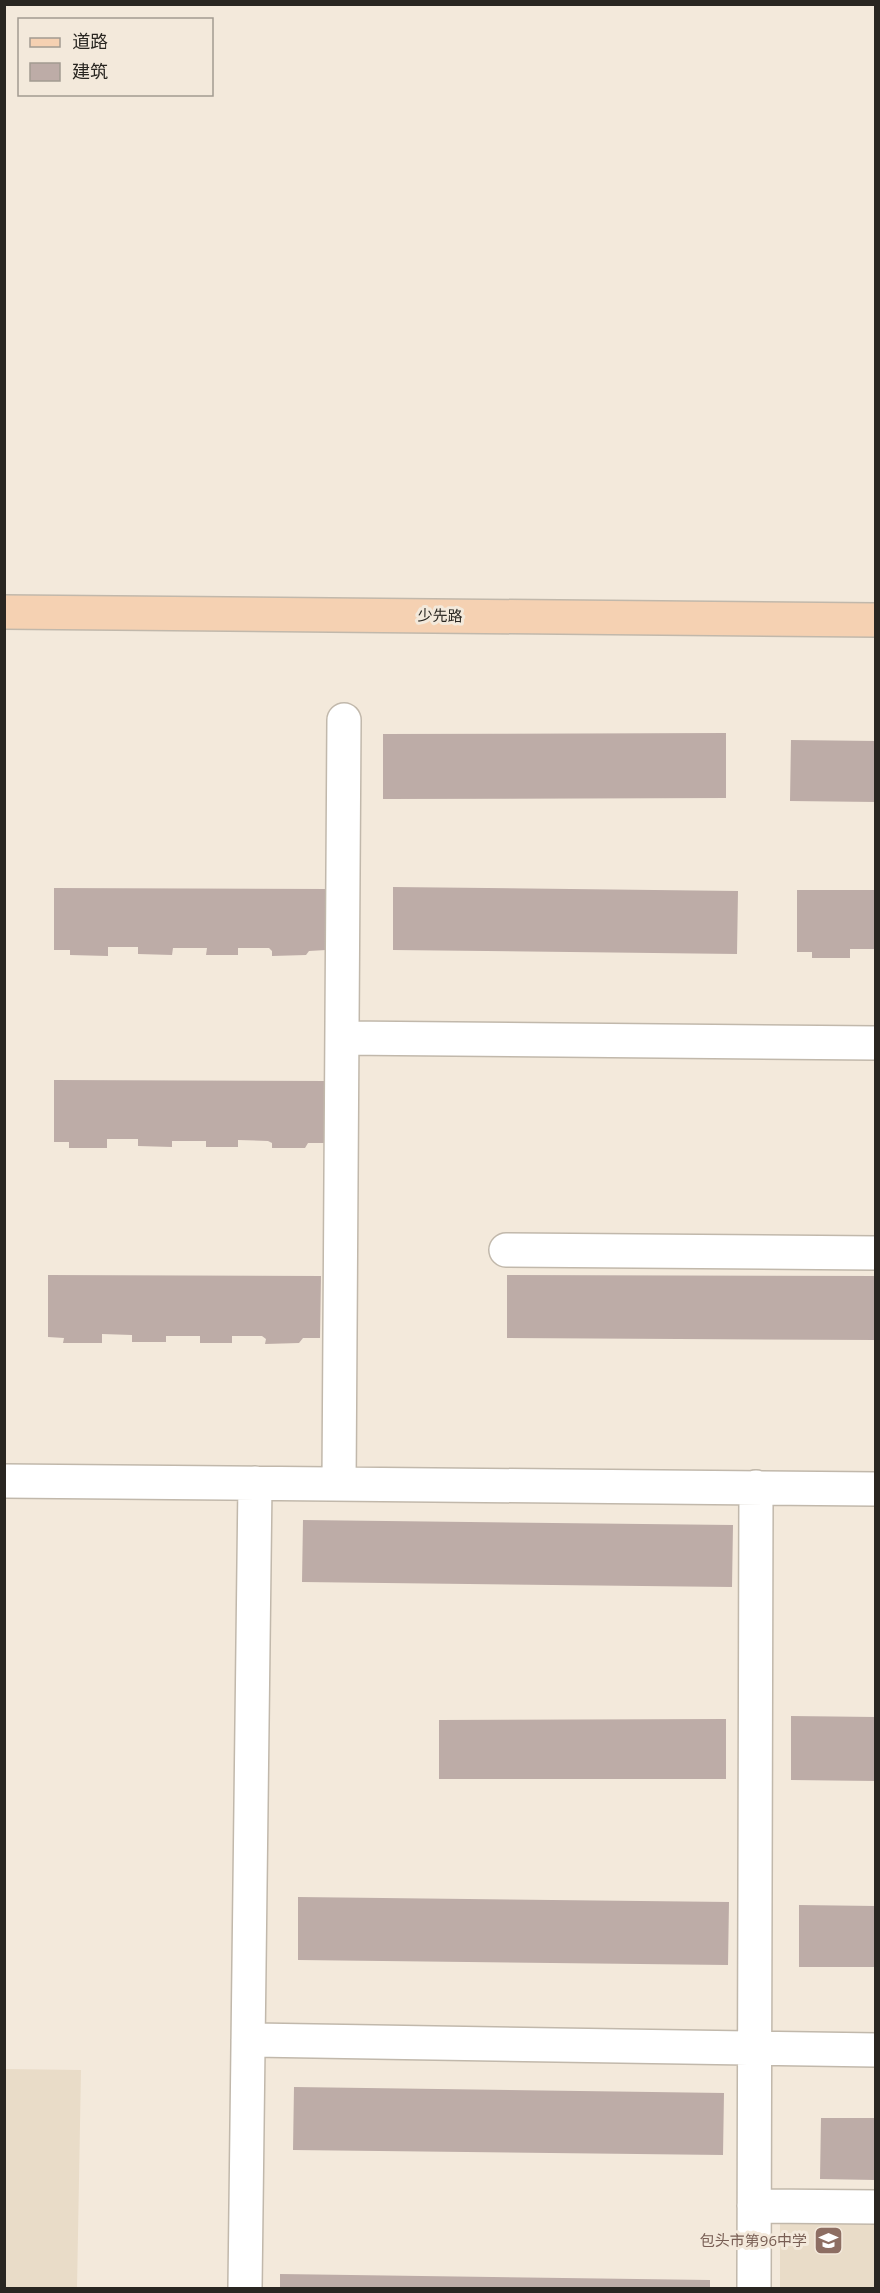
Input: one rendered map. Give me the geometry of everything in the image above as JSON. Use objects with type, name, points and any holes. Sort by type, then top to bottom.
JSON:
[{"type":"main road","name":"少先路","points":[[4,612],[876,621]]},
{"type":"street","points":[[339,1484],[344,720]]},
{"type":"street","points":[[342,1038],[876,1043]]},
{"type":"street","points":[[506,1250],[876,1252]]},
{"type":"street","points":[[4,1481],[876,1489]]},
{"type":"street","points":[[245,2289],[255,1483]]},
{"type":"street","points":[[754,2289],[756,1488]]},
{"type":"street","points":[[248,2040],[876,2050]]},
{"type":"street","points":[[754,2206],[876,2207]]},
{"type":"shaded area","points":[[5,2069],[81,2070],[77,2288],[5,2288]]},
{"type":"shaded area","name":"包头市第96中学","points":[[780,2193],[875,2194],[875,2288],[780,2288]]},
{"type":"building","points":[[726,733],[726,798],[383,799],[383,734]]},
{"type":"building","points":[[791,740],[876,741],[876,802],[790,801]]},
{"type":"building","points":[[393,887],[738,891],[737,954],[393,950]]},
{"type":"building","points":[[54,888],[327,889],[326,950],[309,951],[306,955],[272,956],[269,948],[238,948],[238,955],[206,955],[207,948],[173,948],[172,955],[138,954],[138,947],[108,947],[108,956],[70,955],[70,950],[54,950]]},
{"type":"building","points":[[797,890],[876,890],[876,949],[850,949],[850,958],[812,958],[812,952],[797,952]]},
{"type":"building","points":[[54,1080],[326,1081],[326,1143],[308,1143],[305,1148],[272,1148],[272,1143],[268,1141],[238,1140],[238,1147],[206,1147],[206,1141],[172,1141],[172,1147],[138,1146],[138,1139],[107,1139],[107,1148],[69,1148],[69,1142],[54,1142]]},
{"type":"building","points":[[48,1275],[321,1276],[320,1338],[303,1338],[299,1343],[265,1344],[266,1339],[262,1336],[232,1336],[232,1343],[200,1343],[200,1336],[166,1336],[166,1342],[132,1342],[132,1335],[102,1334],[102,1343],[63,1343],[64,1338],[48,1337]]},
{"type":"building","points":[[507,1275],[876,1276],[876,1340],[507,1338]]},
{"type":"building","points":[[303,1520],[733,1525],[732,1587],[302,1582]]},
{"type":"building","points":[[791,1716],[876,1717],[876,1781],[791,1780]]},
{"type":"building","points":[[726,1719],[726,1779],[439,1779],[439,1720]]},
{"type":"building","points":[[298,1897],[729,1902],[728,1965],[298,1960]]},
{"type":"building","points":[[799,1905],[876,1906],[876,1967],[799,1967]]},
{"type":"building","points":[[294,2087],[724,2093],[723,2155],[293,2150]]},
{"type":"building","points":[[821,2118],[876,2118],[876,2180],[820,2179]]},
{"type":"building","points":[[280,2274],[710,2280],[710,2288],[280,2288]]},
{"type":"place","name":"包头市第96中学","points":[[828,2241]]}]
